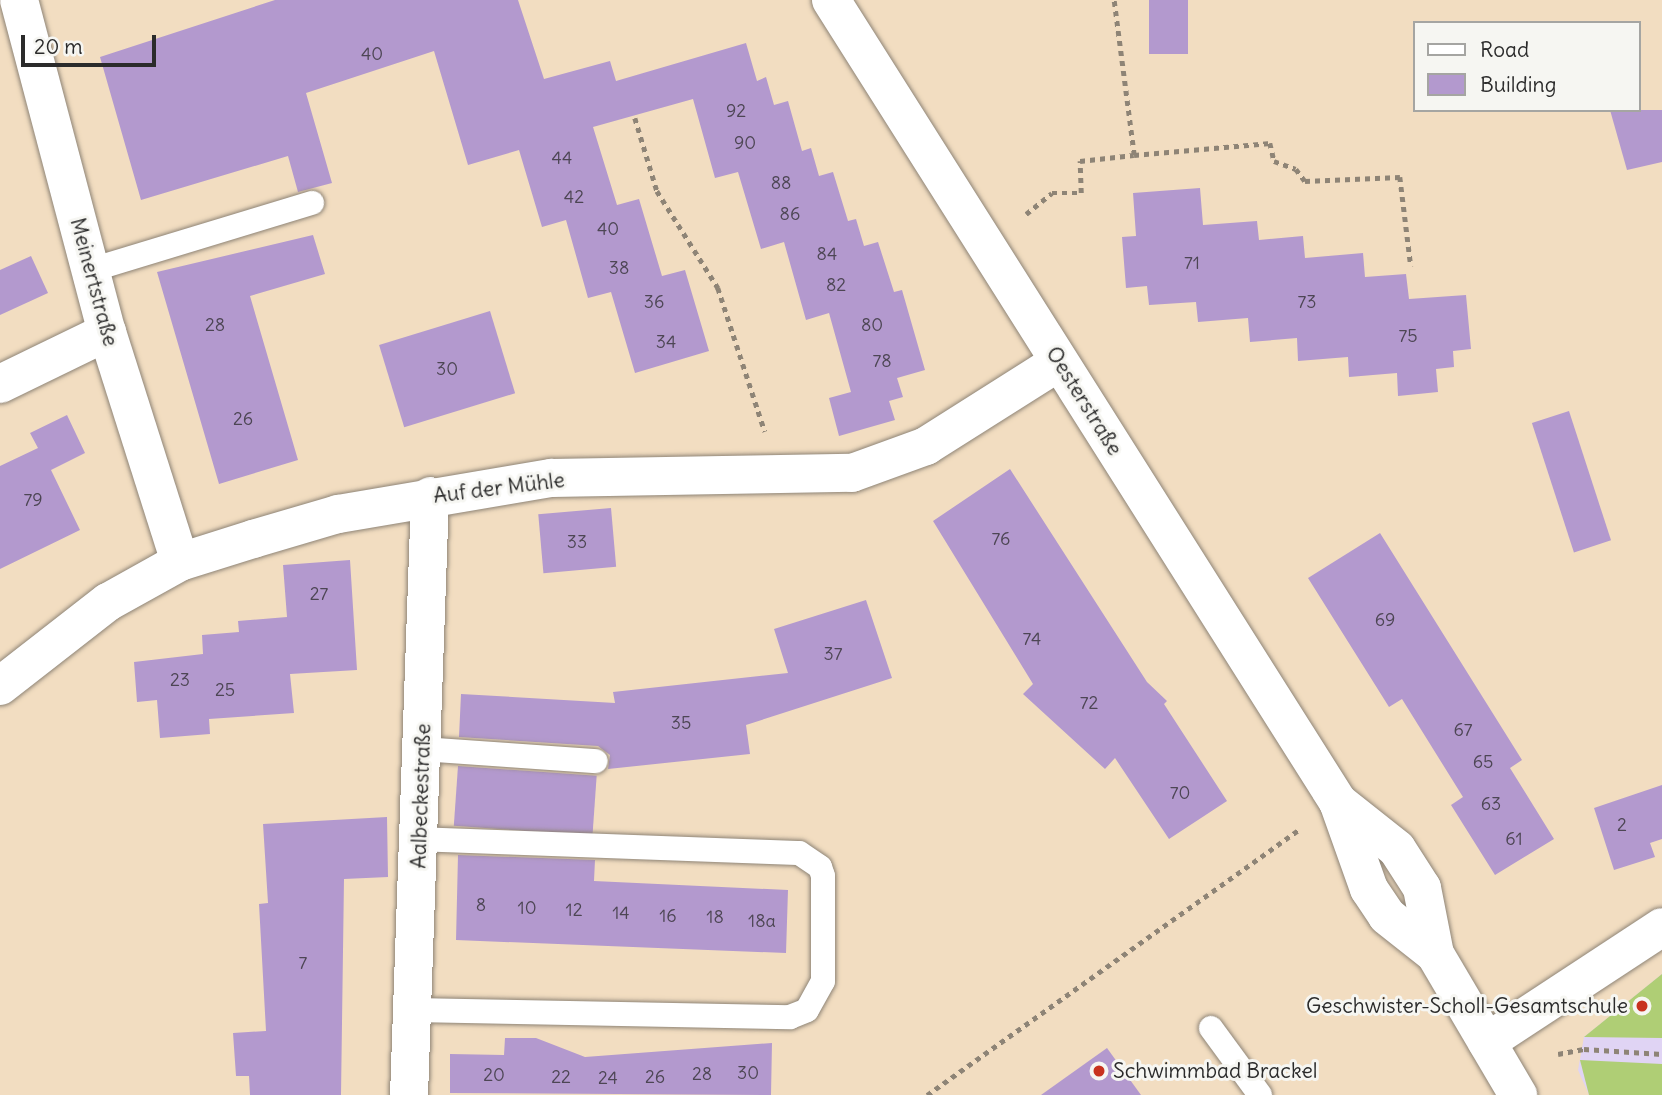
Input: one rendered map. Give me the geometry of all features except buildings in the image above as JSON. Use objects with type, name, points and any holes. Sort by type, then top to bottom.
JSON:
[{"type":"street","name":"Meinertstraße","points":[[19,0],[107,332],[180,562]]},
{"type":"street","name":"Oesterstraße","points":[[831,0],[1338,802],[1369,889],[1387,916],[1435,954],[1518,1095]]},
{"type":"street","points":[[0,384],[107,332]]},
{"type":"street","name":"Auf der Mühle","points":[[0,686],[108,602],[180,562],[338,514],[430,496],[551,478],[771,478],[852,473],[926,446],[1059,362]]},
{"type":"street","name":"Aalbeckestraße","points":[[409,1095],[430,496]]},
{"type":"street","points":[[1487,1042],[1662,927]]},
{"type":"lane","points":[[91,270],[312,203]]},
{"type":"lane","points":[[423,749],[596,761]]},
{"type":"lane","points":[[412,1010],[790,1017],[807,1010],[823,981],[823,876],[812,859],[799,853],[420,839]]},
{"type":"lane","points":[[1211,1028],[1260,1095]]},
{"type":"path","points":[[1114,0],[1134,155]]},
{"type":"path","points":[[635,118],[657,191],[718,288],[767,439],[771,478]]},
{"type":"path","points":[[1026,214],[1052,193],[1081,193],[1080,161],[1270,143],[1274,161],[1296,169],[1304,181],[1400,177],[1411,266]]},
{"type":"path","points":[[928,1095],[1299,830]]},
{"type":"path","points":[[1558,1054],[1584,1049],[1662,1054]]},
{"type":"shaded area","name":"Geschwister-Scholl-Gesamtschule","points":[[1662,974],[1662,1095],[1589,1095],[1578,1070],[1584,1037]]},
{"type":"green space","points":[[1662,974],[1662,1038],[1584,1037]]},
{"type":"green space","points":[[1580,1060],[1662,1064],[1662,1095],[1589,1095]]},
{"type":"place","name":"Geschwister-Scholl-Gesamtschule","points":[[1642,1006]]},
{"type":"place","name":"Schwimmbad Brackel","points":[[1099,1071]]}]
